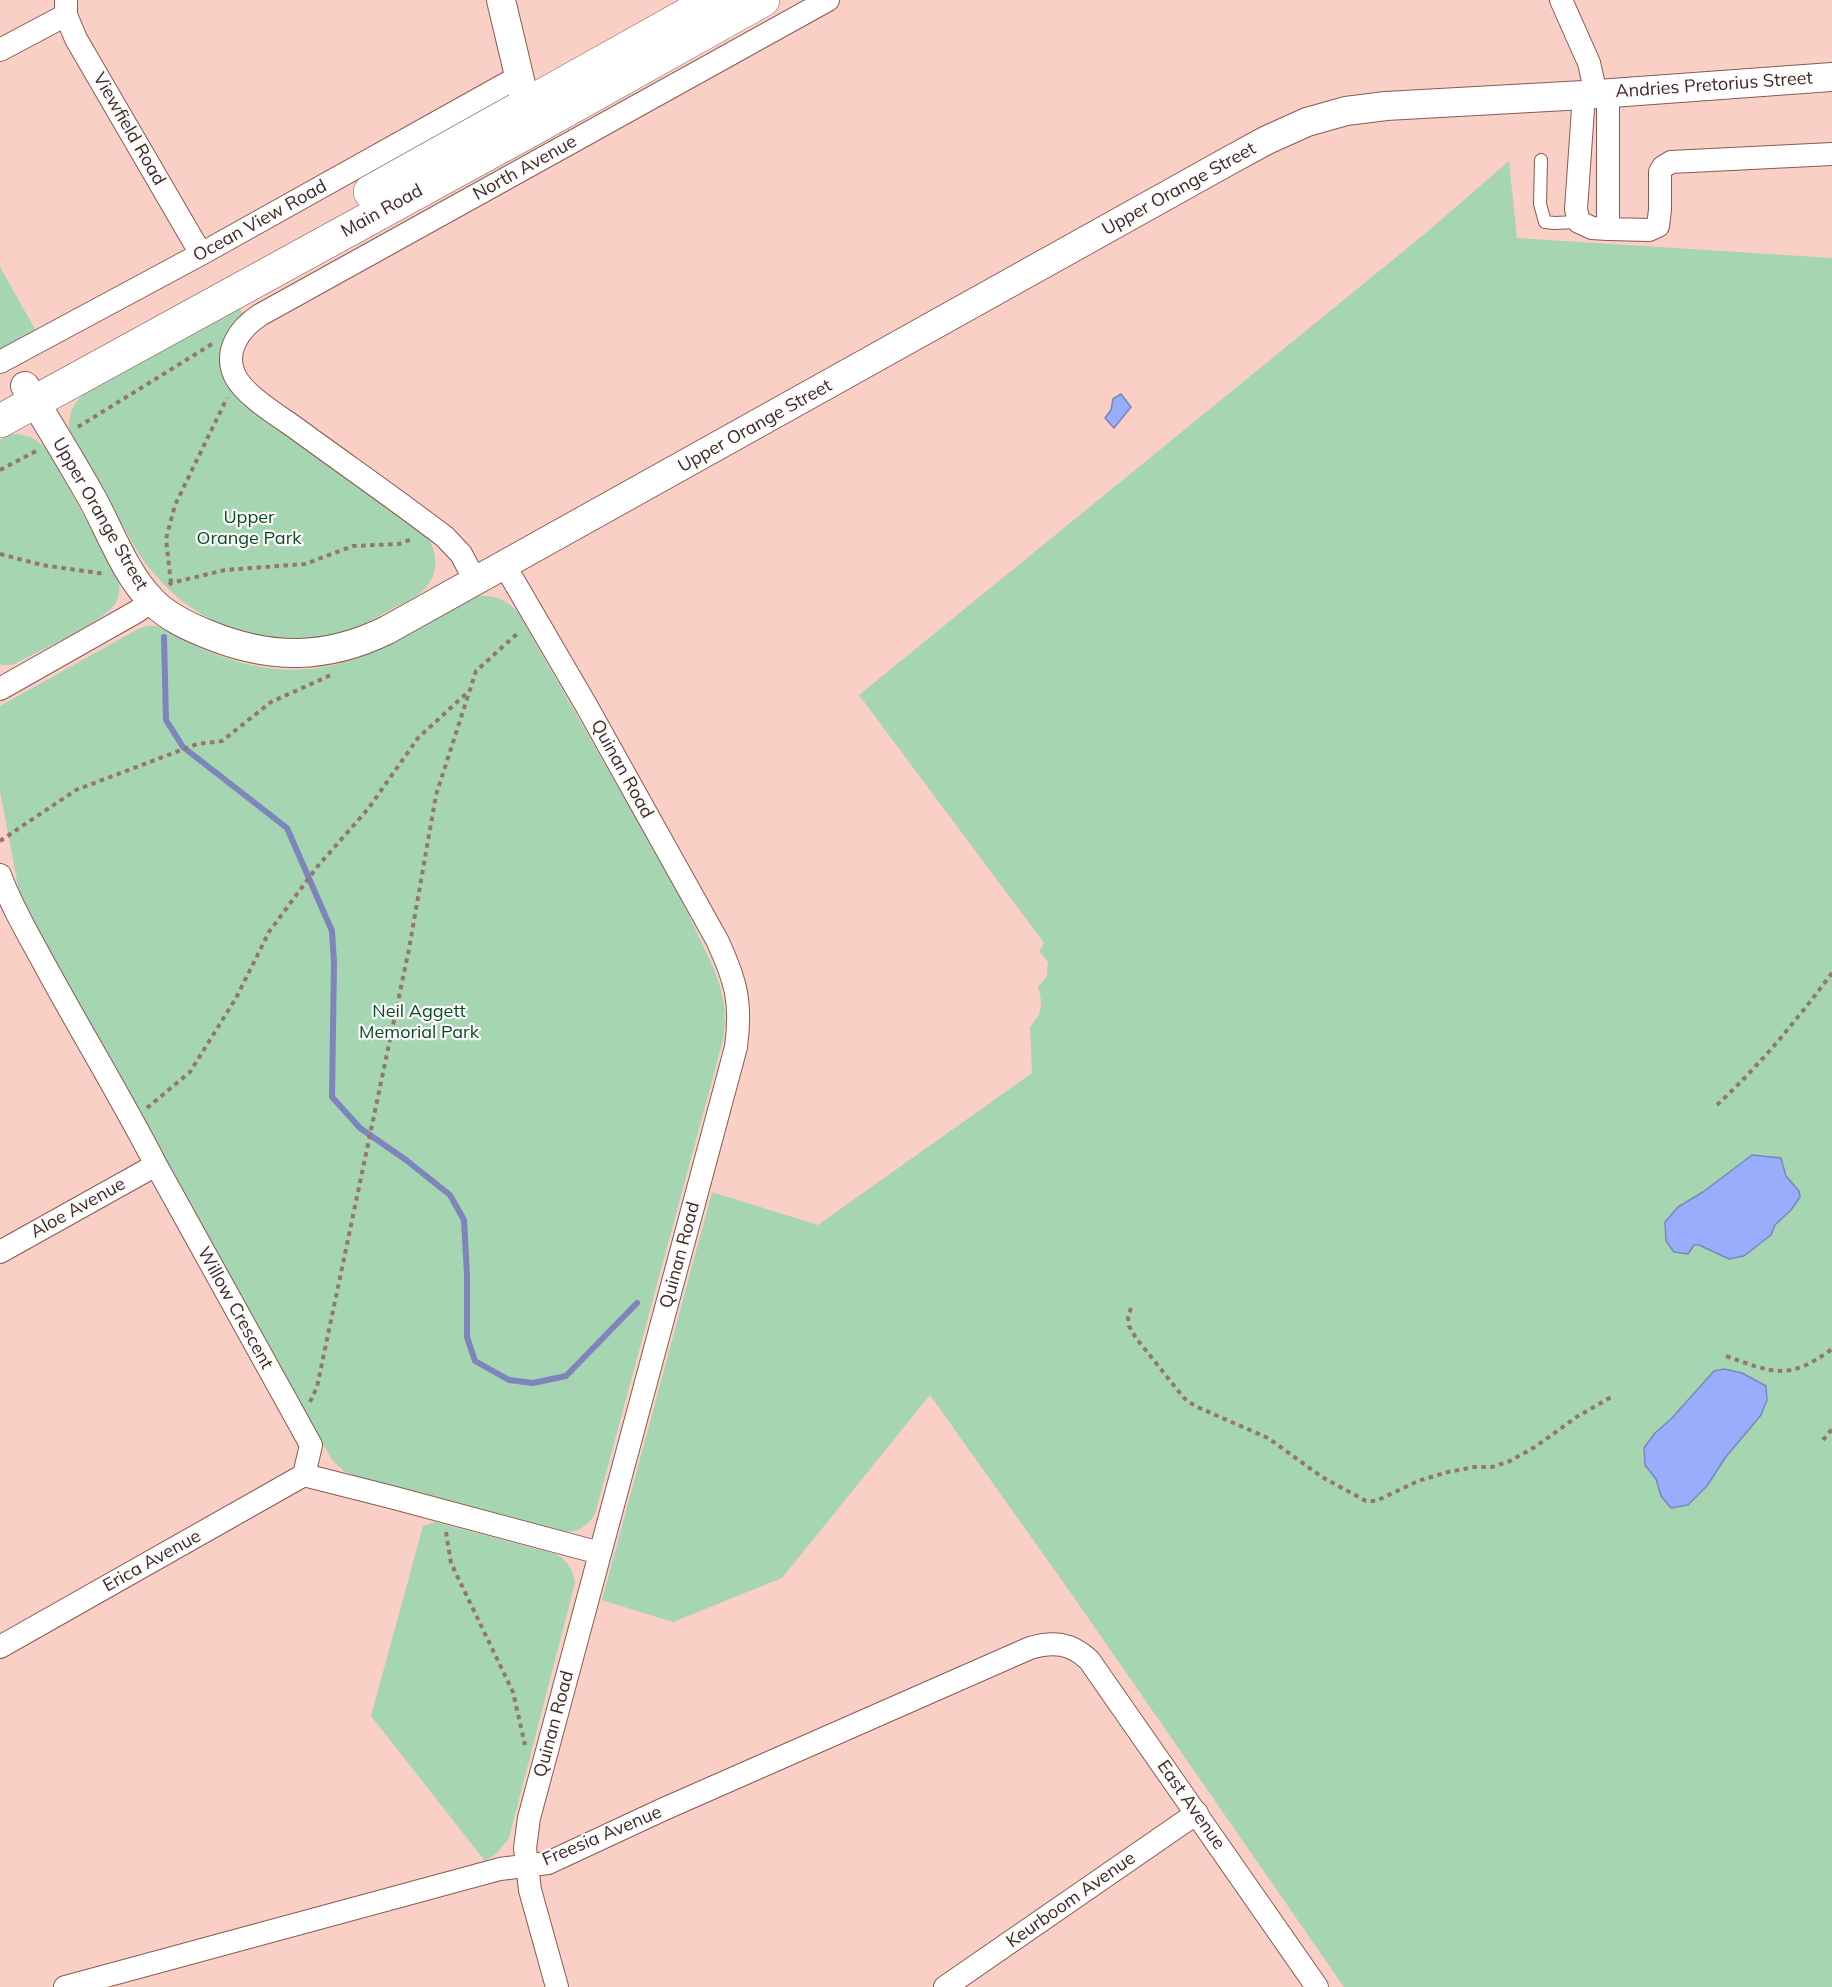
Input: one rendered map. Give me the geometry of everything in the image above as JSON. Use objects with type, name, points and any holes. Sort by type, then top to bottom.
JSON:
[{"type":"main road","name":"Main Road","points":[[0,421],[20,396],[527,103],[713,0]]},
{"type":"main road","name":"Main Road","points":[[527,103],[763,0]]},
{"type":"street","points":[[501,0],[527,103]]},
{"type":"street","name":"North Avenue","points":[[235,341],[246,324],[260,315],[828,0]]},
{"type":"street","points":[[1562,0],[1589,63],[1596,94],[1594,166],[1608,229]]},
{"type":"street","points":[[0,50],[66,7]]},
{"type":"street","name":"Viewfield Road","points":[[66,7],[76,39],[201,254]]},
{"type":"street","name":"Andries Pretorius Street","points":[[1596,94],[1832,77]]},
{"type":"street","name":"Upper Orange Street","points":[[20,396],[57,440],[142,590],[162,592],[177,621],[222,640],[268,652],[329,651],[368,640],[475,580],[505,566],[1232,159],[1307,122],[1346,111],[1386,106],[1596,94]]},
{"type":"street","name":"Ocean View Road","points":[[0,362],[201,254],[527,103]]},
{"type":"street","points":[[1594,166],[1576,209],[1579,222],[1592,228],[1649,230],[1658,226],[1660,172],[1671,162],[1832,154]]},
{"type":"street","points":[[235,341],[231,362],[240,385],[435,530],[461,554],[475,580]]},
{"type":"street","name":"Quinan Road","points":[[505,566],[717,940],[730,969],[739,1003],[740,1022],[736,1047],[529,1818],[525,1848],[530,1890],[557,1987]]},
{"type":"street","points":[[0,689],[136,612],[162,592]]},
{"type":"street","name":"Willow Crescent","points":[[0,875],[17,914],[90,1048],[133,1120],[156,1166],[311,1445],[304,1475]]},
{"type":"street","name":"Aloe Avenue","points":[[0,1252],[156,1166]]},
{"type":"street","points":[[304,1475],[600,1553]]},
{"type":"street","name":"Erica Avenue","points":[[0,1647],[304,1475]]},
{"type":"street","name":"East Avenue","points":[[1050,1644],[1068,1645],[1089,1660],[1317,1987]]},
{"type":"street","name":"Freesia Avenue","points":[[65,1987],[500,1869],[548,1863],[675,1804],[1030,1648],[1050,1644]]},
{"type":"street","name":"Keurboom Avenue","points":[[945,1987],[1197,1813]]},
{"type":"lane","points":[[1541,160],[1540,204],[1545,222],[1579,222]]},
{"type":"path","points":[[0,470],[57,440],[219,340],[235,341]]},
{"type":"path","points":[[234,374],[229,394],[175,505],[166,539],[162,592],[225,570],[305,564],[353,546],[399,544],[435,530]]},
{"type":"path","points":[[0,554],[42,565],[112,576],[127,565]]},
{"type":"path","points":[[299,1424],[317,1387],[409,949],[436,795],[476,671],[520,631],[533,614]]},
{"type":"path","points":[[0,841],[76,790],[197,744],[222,741],[271,702],[337,672]]},
{"type":"path","points":[[133,1120],[190,1072],[236,998],[269,932],[317,867],[368,809],[418,738],[469,690]]},
{"type":"path","points":[[1717,1105],[1752,1072],[1793,1024],[1832,972]]},
{"type":"path","points":[[1131,1308],[1128,1317],[1129,1326],[1136,1338],[1184,1398],[1195,1407],[1268,1438],[1322,1477],[1366,1501],[1376,1501],[1418,1481],[1448,1472],[1474,1467],[1492,1467],[1510,1461],[1613,1396]]},
{"type":"path","points":[[1726,1356],[1758,1368],[1779,1372],[1800,1369],[1832,1348]]},
{"type":"path","points":[[1823,1440],[1832,1429]]},
{"type":"path","points":[[442,1511],[451,1563],[513,1692],[528,1760],[544,1762]]},
{"type":"green space","points":[[1509,161],[1517,238],[1832,258],[1832,1987],[1344,1987],[1073,1596],[930,1395],[782,1578],[673,1622],[602,1600],[712,1192],[818,1225],[1032,1073],[1030,1027],[1041,1008],[1038,987],[1047,976],[1048,962],[1039,951],[1044,943],[859,695],[1427,232]]},
{"type":"green space","points":[[0,267],[36,331],[0,351]]},
{"type":"green space","name":"Upper Orange Park","points":[[239,308],[243,314],[228,333],[222,354],[224,375],[236,396],[424,533],[433,548],[436,564],[427,587],[409,600],[356,628],[320,638],[280,640],[238,631],[188,606],[148,567],[137,551],[69,429],[72,410],[84,394]]},
{"type":"green space","points":[[18,434],[35,440],[48,452],[117,574],[119,590],[114,605],[97,620],[12,665],[0,665],[0,440],[9,435]]},
{"type":"green space","name":"Neil Aggett Memorial Park","points":[[476,596],[498,599],[508,603],[517,611],[677,890],[714,969],[724,1004],[723,1040],[595,1514],[581,1528],[567,1532],[352,1475],[332,1460],[20,897],[0,791],[0,706],[138,629],[147,626],[160,627],[213,653],[259,667],[292,670],[323,667],[352,660],[380,649]]},
{"type":"green space","points":[[435,1522],[556,1554],[569,1566],[575,1583],[509,1838],[497,1853],[485,1861],[371,1716],[423,1526]]},
{"type":"water","points":[[1121,394],[1131,407],[1114,428],[1105,418],[1111,410],[1113,399]]},
{"type":"water","points":[[1752,1155],[1781,1158],[1786,1176],[1799,1191],[1800,1197],[1791,1210],[1775,1225],[1771,1235],[1744,1256],[1729,1259],[1699,1245],[1694,1245],[1688,1254],[1674,1252],[1666,1241],[1665,1222],[1678,1207],[1703,1192]]},
{"type":"water","points":[[1724,1369],[1742,1373],[1766,1386],[1767,1400],[1761,1415],[1725,1458],[1707,1486],[1688,1505],[1671,1508],[1661,1496],[1656,1479],[1645,1465],[1644,1448],[1655,1433],[1671,1419],[1714,1371]]},
{"type":"waterway","points":[[164,637],[166,720],[183,747],[287,828],[332,931],[334,963],[332,1097],[360,1128],[406,1160],[450,1195],[464,1220],[467,1337],[475,1361],[509,1380],[533,1383],[566,1376],[637,1303]]}]
